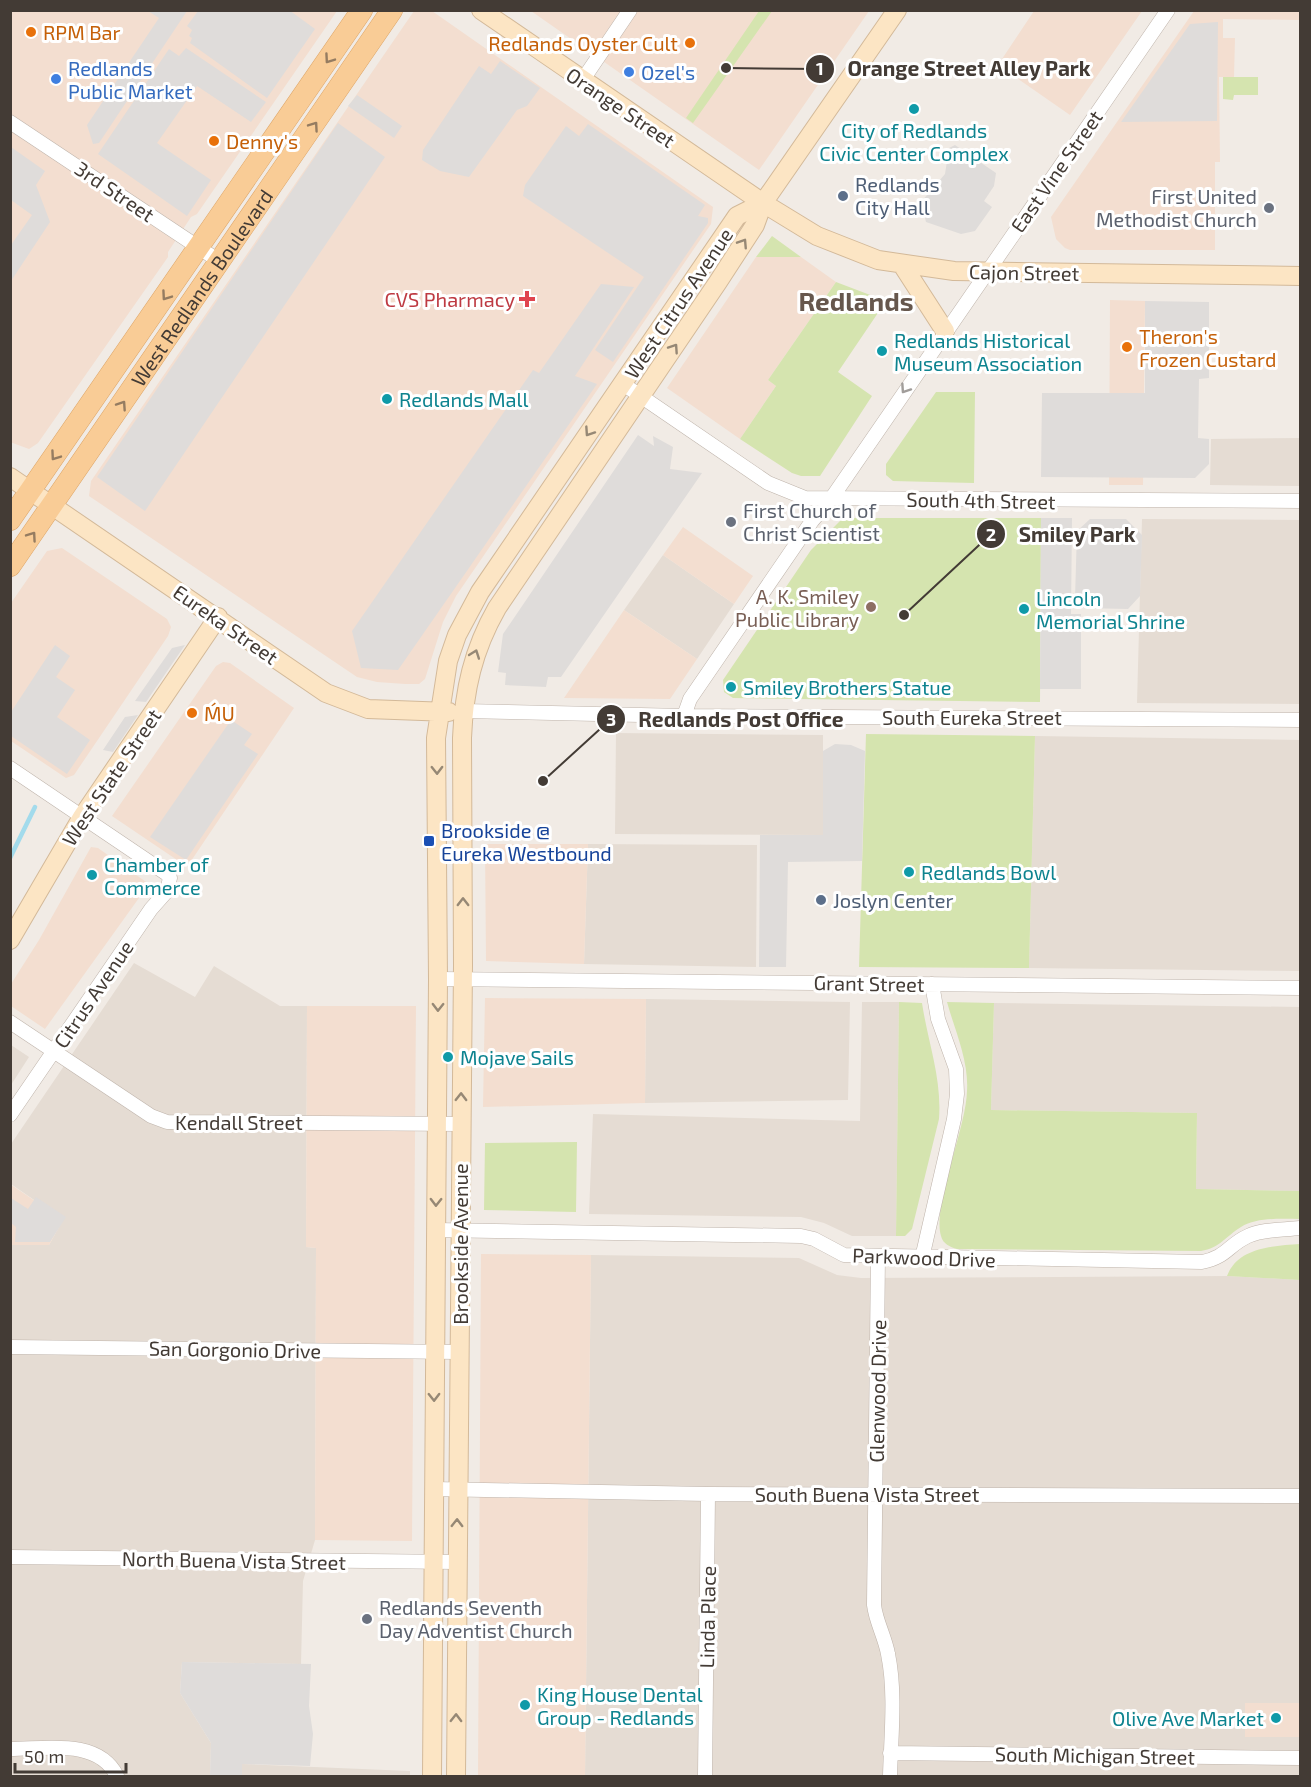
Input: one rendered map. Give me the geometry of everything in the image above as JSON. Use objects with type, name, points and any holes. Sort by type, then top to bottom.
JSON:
[{"type":"main road","name":"West Redlands Boulevard","points":[[10,520],[200,248],[362,10]]},
{"type":"main road","name":"West Redlands Boulevard","points":[[10,566],[392,10]]},
{"type":"main road","name":"Orange Street","points":[[481,10],[763,203]]},
{"type":"main road","points":[[763,203],[895,11]]},
{"type":"main road","name":"Cajon Street","points":[[763,203],[817,237],[850,251],[903,266],[986,272],[1300,276]]},
{"type":"main road","name":"West Citrus Avenue","points":[[439,712],[448,661],[469,609],[737,216],[763,203]]},
{"type":"main road","name":"West Citrus Avenue","points":[[463,711],[472,662],[482,635],[497,608],[642,397],[755,225],[763,203]]},
{"type":"main road","points":[[903,266],[945,331]]},
{"type":"main road","name":"Eureka Street","points":[[10,477],[219,617],[317,688],[350,704],[384,711],[463,711]]},
{"type":"main road","name":"West State Street","points":[[10,940],[82,817],[219,617]]},
{"type":"main road","name":"Brookside Avenue","points":[[456,1776],[463,711]]},
{"type":"main road","name":"Brookside Avenue","points":[[432,1776],[433,1352],[438,979],[436,738],[439,712]]},
{"type":"street","points":[[582,81],[630,10]]},
{"type":"street","name":"East Vine Street","points":[[684,716],[690,699],[812,521],[831,499],[1168,10]]},
{"type":"street","name":"3rd Street","points":[[10,122],[219,261]]},
{"type":"street","name":"South 4th Street","points":[[622,384],[768,483],[805,498],[1300,501]]},
{"type":"street","name":"South Eureka Street","points":[[463,711],[684,716],[1300,720]]},
{"type":"street","points":[[10,768],[82,817]]},
{"type":"street","name":"Citrus Avenue","points":[[10,1115],[151,909],[167,891],[170,878],[167,874],[82,817]]},
{"type":"street","name":"Grant Street","points":[[438,979],[1300,988]]},
{"type":"street","points":[[922,1258],[954,1119],[957,1094],[956,1069],[938,1019],[932,984]]},
{"type":"street","name":"Kendall Street","points":[[10,1022],[151,1116],[167,1122],[460,1124]]},
{"type":"street","name":"Parkwood Drive","points":[[436,1230],[801,1236],[814,1239],[844,1255],[1202,1262],[1220,1258],[1246,1236],[1260,1232],[1300,1228]]},
{"type":"street","name":"Glenwood Drive","points":[[878,1256],[874,1605],[875,1617],[888,1653],[890,1776]]},
{"type":"street","name":"San Gorgonio Drive","points":[[10,1347],[459,1352]]},
{"type":"street","name":"South Buena Vista Street","points":[[434,1488],[708,1494],[1300,1496]]},
{"type":"street","name":"Linda Place","points":[[705,1776],[708,1494]]},
{"type":"street","name":"North Buena Vista Street","points":[[10,1557],[457,1562]]},
{"type":"street","points":[[10,1749],[87,1750],[104,1759],[117,1776]]},
{"type":"street","name":"South Michigan Street","points":[[890,1753],[1300,1758]]},
{"type":"shaded area","points":[[289,10],[315,29],[267,98],[190,43],[192,38],[189,36],[192,30],[187,26],[198,11]]},
{"type":"shaded area","points":[[10,11],[337,11],[197,214],[191,217],[168,252],[168,257],[38,443],[29,449],[10,442]]},
{"type":"shaded area","points":[[148,11],[187,11],[99,143],[93,144],[87,125],[159,18]]},
{"type":"shaded area","name":"Redlands Mall","points":[[414,11],[432,11],[713,207],[711,224],[456,596],[443,622],[425,679],[419,684],[405,684],[377,682],[357,677],[89,496],[91,481]]},
{"type":"shaded area","points":[[531,11],[869,11],[759,170]]},
{"type":"shaded area","points":[[1034,11],[1142,11],[1070,115],[998,65]]},
{"type":"shaded area","points":[[1194,11],[1300,11],[1300,20],[1223,19],[1223,38],[1235,38],[1234,77],[1219,77],[1220,162],[1215,162],[1215,250],[1070,250],[1065,248],[1056,239],[1051,217]]},
{"type":"shaded area","points":[[1218,22],[1217,121],[1121,122],[1190,24]]},
{"type":"shaded area","points":[[186,48],[266,102],[251,122],[197,86],[157,143],[211,180],[187,216],[98,154],[169,49],[179,56]]},
{"type":"shaded area","points":[[500,61],[540,88],[527,106],[517,110],[469,177],[440,171],[422,160],[423,150],[479,66],[491,74]]},
{"type":"shaded area","points":[[357,95],[402,126],[394,138],[348,106]]},
{"type":"shaded area","points":[[338,123],[385,157],[145,511],[97,477]]},
{"type":"shaded area","points":[[588,124],[705,205],[698,216],[708,218],[708,223],[613,362],[595,350],[644,277],[523,196],[525,185],[566,126],[579,136]]},
{"type":"shaded area","points":[[955,145],[996,173],[994,186],[984,201],[992,207],[975,231],[961,234],[926,222],[921,202],[945,174],[949,148]]},
{"type":"shaded area","points":[[11,147],[45,171],[36,185],[50,222],[11,281],[11,245],[32,215],[11,200]]},
{"type":"shaded area","points":[[756,257],[801,257],[836,282],[768,380],[776,386],[740,439],[667,388]]},
{"type":"shaded area","points":[[601,284],[634,287],[575,376],[597,384],[398,670],[361,668],[352,631],[533,370],[539,373]]},
{"type":"shaded area","points":[[1110,300],[1145,301],[1143,485],[1109,485]]},
{"type":"shaded area","points":[[1145,301],[1209,302],[1209,378],[1199,379],[1198,438],[1209,439],[1209,464],[1195,478],[1041,477],[1042,393],[1145,393]]},
{"type":"shaded area","points":[[638,435],[654,446],[653,436],[673,447],[670,469],[702,473],[561,677],[548,677],[546,687],[505,685],[506,673],[498,672],[503,634]]},
{"type":"shaded area","points":[[1300,438],[1300,486],[1210,485],[1211,439]]},
{"type":"shaded area","points":[[1041,518],[1072,518],[1071,614],[1081,614],[1081,689],[1040,689]]},
{"type":"shaded area","points":[[1090,519],[1126,519],[1142,535],[1140,596],[1128,609],[1082,608],[1075,598],[1077,531]]},
{"type":"shaded area","points":[[1142,519],[1300,520],[1300,704],[1137,703]]},
{"type":"shaded area","points":[[683,527],[753,576],[734,604],[663,555]]},
{"type":"shaded area","points":[[62,548],[167,619],[171,627],[168,636],[74,775],[66,778],[11,741],[11,603],[47,551]]},
{"type":"shaded area","points":[[663,555],[734,604],[697,659],[624,610]]},
{"type":"shaded area","points":[[624,610],[697,659],[670,699],[564,698]]},
{"type":"shaded area","points":[[55,645],[70,656],[56,677],[75,690],[57,717],[90,740],[67,774],[11,736],[11,712]]},
{"type":"shaded area","points":[[185,645],[146,702],[135,701],[172,648]]},
{"type":"shaded area","points":[[223,662],[230,663],[294,708],[189,864],[183,864],[112,816],[216,666]]},
{"type":"shaded area","points":[[138,715],[113,752],[103,750],[125,717]]},
{"type":"shaded area","points":[[231,720],[252,734],[244,745],[258,754],[186,860],[150,837]]},
{"type":"shaded area","points":[[616,733],[823,735],[823,835],[615,834]]},
{"type":"shaded area","points":[[1035,736],[1300,740],[1300,971],[1029,968]]},
{"type":"shaded area","points":[[835,744],[851,745],[865,751],[862,861],[788,862],[786,967],[759,967],[760,835],[823,835],[823,751]]},
{"type":"shaded area","points":[[485,844],[588,844],[584,964],[486,961]]},
{"type":"shaded area","points":[[588,844],[757,845],[756,967],[584,964]]},
{"type":"shaded area","points":[[91,847],[98,848],[149,884],[45,1029],[11,1006],[11,984],[39,940]]},
{"type":"shaded area","points":[[134,963],[195,997],[214,966],[280,1006],[307,1006],[306,1247],[316,1248],[315,1540],[303,1581],[301,1664],[182,1662],[180,1693],[211,1743],[210,1776],[11,1776],[10,1245],[49,1245],[63,1220],[11,1184],[11,1144]]},
{"type":"shaded area","points":[[485,998],[646,999],[645,1103],[483,1107]]},
{"type":"shaded area","points":[[646,999],[850,1002],[848,1100],[645,1103]]},
{"type":"shaded area","points":[[862,1002],[899,1002],[896,1236],[852,1236],[824,1223],[801,1217],[589,1214],[593,1114],[860,1121]]},
{"type":"shaded area","points":[[994,1003],[1300,1007],[1300,1191],[1196,1189],[1197,1113],[991,1110]]},
{"type":"shaded area","points":[[307,1006],[416,1006],[412,1541],[315,1540],[316,1248],[306,1247]]},
{"type":"shaded area","points":[[11,1045],[29,1057],[11,1085]]},
{"type":"shaded area","points":[[10,1184],[63,1220],[49,1245],[11,1245]]},
{"type":"shaded area","points":[[36,1197],[66,1217],[50,1242],[15,1242],[16,1227],[11,1223],[11,1198],[28,1209]]},
{"type":"shaded area","points":[[481,1254],[591,1255],[585,1776],[478,1776]]},
{"type":"shaded area","points":[[591,1255],[799,1258],[837,1275],[861,1278],[1227,1276],[1300,1280],[1300,1703],[1246,1703],[1245,1736],[1300,1737],[1300,1776],[585,1776]]},
{"type":"shaded area","points":[[182,1662],[311,1664],[309,1706],[313,1734],[310,1766],[242,1764],[242,1776],[210,1776],[211,1743],[180,1693]]},
{"type":"shaded area","points":[[1245,1703],[1300,1703],[1300,1737],[1245,1737]]},
{"type":"shaded area","points":[[242,1764],[410,1771],[410,1776],[242,1776]]},
{"type":"green space","points":[[759,11],[772,11],[693,123],[686,118]]},
{"type":"green space","points":[[1223,77],[1258,77],[1258,95],[1234,95],[1233,100],[1223,99]]},
{"type":"green space","points":[[772,236],[801,257],[756,257]]},
{"type":"green space","points":[[836,282],[886,301],[838,372],[872,396],[820,476],[801,476],[792,473],[740,439],[776,386],[768,380]]},
{"type":"green space","points":[[936,392],[975,392],[974,483],[893,481],[886,475],[886,464]]},
{"type":"green space","points":[[843,518],[1041,518],[1040,702],[733,698],[724,692],[723,680],[811,550]]},
{"type":"green space","points":[[866,734],[1035,736],[1029,968],[859,967]]},
{"type":"green space","points":[[899,1002],[922,1003],[937,1075],[939,1104],[939,1119],[912,1229],[905,1236],[896,1236]]},
{"type":"green space","points":[[947,1002],[994,1003],[991,1110],[1197,1113],[1196,1189],[1300,1191],[1300,1219],[1269,1219],[1247,1224],[1213,1247],[1201,1251],[957,1249],[947,1245],[941,1236],[939,1223],[941,1206],[965,1107],[967,1080],[964,1057]]},
{"type":"green space","points":[[577,1142],[576,1212],[484,1210],[485,1143]]},
{"type":"green space","points":[[1300,1244],[1300,1280],[1227,1276],[1232,1266],[1248,1254],[1268,1247]]},
{"type":"waterway","points":[[10,858],[35,807]]},
{"type":"place","name":"RPM Bar","points":[[31,32]]},
{"type":"place","name":"Redlands Oyster Cult","points":[[690,43]]},
{"type":"place","name":"Orange Street Alley Park","points":[[726,68]]},
{"type":"place","name":"Ozel's","points":[[629,72]]},
{"type":"place","name":"Redlands Public Market","points":[[56,79]]},
{"type":"place","name":"City of Redlands Civic Center Complex","points":[[914,109]]},
{"type":"place","name":"Denny's","points":[[214,141]]},
{"type":"place","name":"Redlands City Hall","points":[[843,196]]},
{"type":"place","name":"First United Methodist Church","points":[[1269,208]]},
{"type":"place","name":"CVS Pharmacy","points":[[527,299]]},
{"type":"place","name":"Theron's Frozen Custard","points":[[1127,347]]},
{"type":"place","name":"Redlands Historical Museum Association","points":[[882,351]]},
{"type":"place","name":"Redlands Mall","points":[[387,399]]},
{"type":"place","name":"First Church of Christ Scientist","points":[[731,522]]},
{"type":"place","name":"A. K. Smiley Public Library","points":[[871,607]]},
{"type":"place","name":"Lincoln Memorial Shrine","points":[[1024,609]]},
{"type":"place","name":"Smiley Park","points":[[904,615]]},
{"type":"place","name":"Smiley Brothers Statue","points":[[731,687]]},
{"type":"place","name":"ḾU","points":[[192,713]]},
{"type":"place","name":"Redlands Post Office","points":[[543,781]]},
{"type":"place","name":"Brookside @ Eureka Westbound","points":[[429,841]]},
{"type":"place","name":"Redlands Bowl","points":[[909,872]]},
{"type":"place","name":"Chamber of Commerce","points":[[92,875]]},
{"type":"place","name":"Joslyn Center","points":[[821,900]]},
{"type":"place","name":"Mojave Sails","points":[[448,1057]]},
{"type":"place","name":"Redlands Seventh Day Adventist Church","points":[[367,1619]]},
{"type":"place","name":"King House Dental Group - Redlands","points":[[525,1705]]},
{"type":"place","name":"Olive Ave Market","points":[[1276,1718]]},
{"type":"district","name":"Redlands","points":[[856,300]]}]
